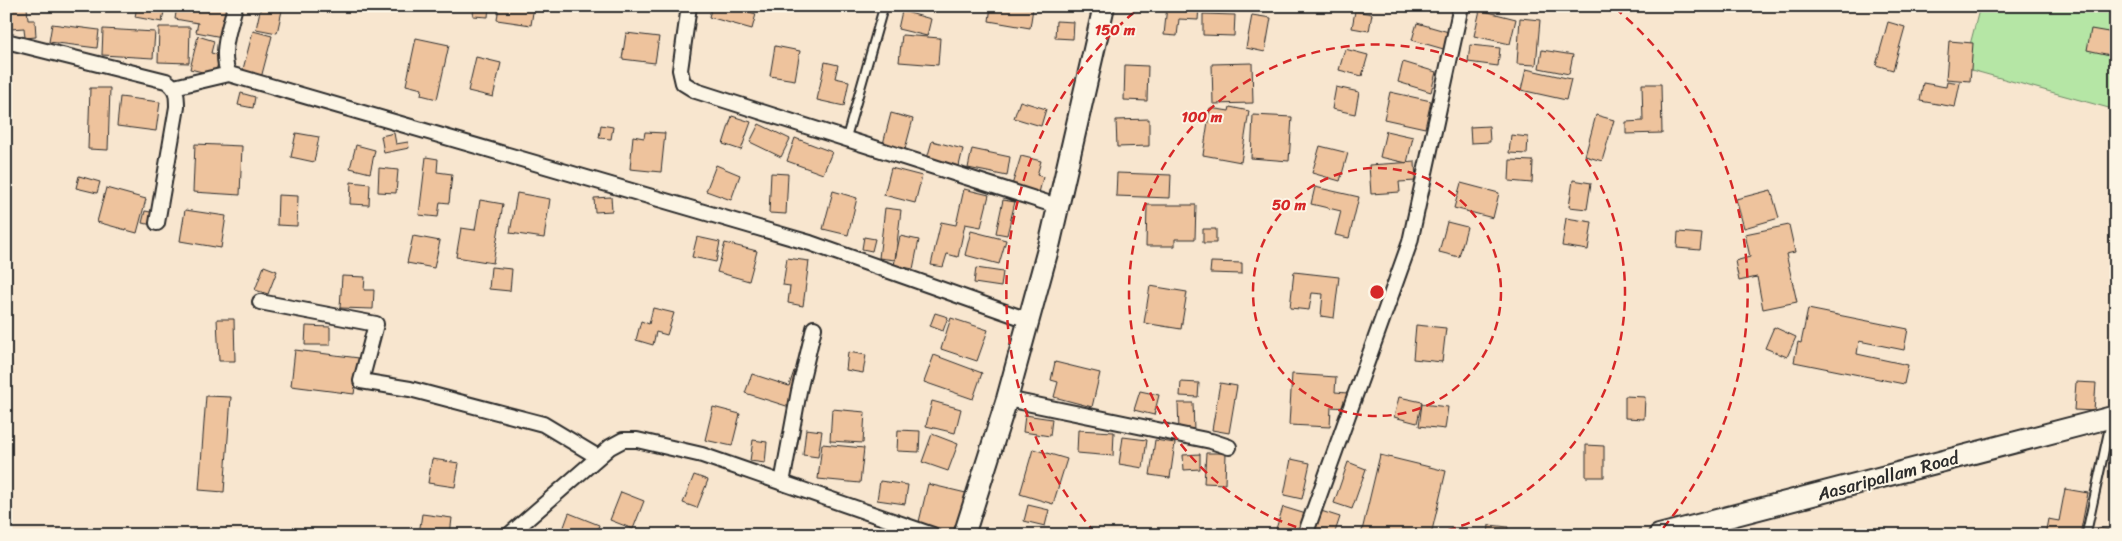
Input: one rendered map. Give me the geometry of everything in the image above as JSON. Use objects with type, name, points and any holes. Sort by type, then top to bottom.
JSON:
[{"type":"street","points":[[229,74],[224,65],[224,55],[235,6]]},
{"type":"street","points":[[689,6],[680,70],[683,83],[696,91],[1057,206]]},
{"type":"street","points":[[964,535],[1007,399],[1050,242],[1104,6]]},
{"type":"street","points":[[1305,535],[1410,242],[1461,6]]},
{"type":"street","points":[[6,41],[166,81],[174,87],[177,96],[176,107],[157,223]]},
{"type":"street","points":[[174,87],[229,74],[810,243],[1028,320]]},
{"type":"street","points":[[260,302],[376,324],[361,381],[410,389],[544,424],[598,457]]},
{"type":"street","points":[[782,483],[798,391],[814,328]]},
{"type":"street","points":[[1007,399],[1211,441],[1229,448]]},
{"type":"street","name":"Aasaripallam Road","points":[[1660,535],[2114,417]]},
{"type":"street","points":[[509,535],[598,457],[610,447],[623,440],[637,440],[702,455],[933,535]]},
{"type":"lane","points":[[846,139],[884,6]]},
{"type":"lane","points":[[2086,535],[2114,417]]},
{"type":"green space","points":[[1980,6],[2116,6],[2116,110],[1964,68]]},
{"type":"building","points":[[8,6],[27,6],[28,20],[35,20],[36,37],[25,38],[24,28],[10,29]]},
{"type":"building","points":[[137,6],[165,6],[162,22],[135,17]]},
{"type":"building","points":[[177,6],[233,6],[227,38],[196,32],[198,23],[175,19]]},
{"type":"building","points":[[261,6],[283,6],[277,33],[256,29]]},
{"type":"building","points":[[474,6],[489,6],[488,17],[473,16]]},
{"type":"building","points":[[499,6],[534,6],[531,25],[497,20]]},
{"type":"building","points":[[579,6],[592,6],[590,10]]},
{"type":"building","points":[[712,6],[729,6],[756,14],[752,29],[709,17]]},
{"type":"building","points":[[991,6],[1033,8],[1030,28],[989,21]]},
{"type":"building","points":[[1167,6],[1199,6],[1198,20],[1179,19],[1177,36],[1164,35]]},
{"type":"building","points":[[1611,6],[1631,6],[1631,12],[1611,12]]},
{"type":"building","points":[[1480,10],[1516,19],[1510,44],[1474,36]]},
{"type":"building","points":[[902,11],[931,19],[927,36],[898,29]]},
{"type":"building","points":[[1355,11],[1372,14],[1369,31],[1352,28]]},
{"type":"building","points":[[1203,14],[1235,15],[1234,36],[1203,35]]},
{"type":"building","points":[[1252,15],[1271,18],[1265,52],[1246,48]]},
{"type":"building","points":[[1520,18],[1540,20],[1536,65],[1517,64]]},
{"type":"building","points":[[1056,21],[1074,22],[1073,39],[1055,38]]},
{"type":"building","points":[[1888,22],[1905,27],[1893,70],[1876,65]]},
{"type":"building","points":[[1417,23],[1452,33],[1447,50],[1412,40]]},
{"type":"building","points":[[52,24],[99,30],[97,48],[49,42]]},
{"type":"building","points":[[159,27],[190,27],[189,63],[158,62]]},
{"type":"building","points":[[103,29],[155,32],[153,58],[102,55]]},
{"type":"building","points":[[2091,29],[2114,33],[2110,55],[2087,50]]},
{"type":"building","points":[[253,31],[272,36],[261,78],[242,73]]},
{"type":"building","points":[[626,33],[659,37],[655,63],[622,59]]},
{"type":"building","points":[[902,35],[940,38],[938,65],[899,62]]},
{"type":"building","points":[[198,36],[214,41],[211,53],[220,55],[215,75],[190,69]]},
{"type":"building","points":[[416,38],[449,45],[437,99],[421,95],[422,89],[406,85]]},
{"type":"building","points":[[1949,41],[1973,43],[1970,81],[1946,79]]},
{"type":"building","points":[[1470,45],[1500,48],[1498,66],[1468,62]]},
{"type":"building","points":[[775,46],[800,51],[795,80],[770,76]]},
{"type":"building","points":[[1345,49],[1368,55],[1362,76],[1339,70]]},
{"type":"building","points":[[1542,50],[1573,55],[1569,74],[1539,68]]},
{"type":"building","points":[[476,57],[501,63],[493,97],[468,91]]},
{"type":"building","points":[[825,62],[838,65],[835,78],[849,81],[844,106],[817,100]]},
{"type":"building","points":[[1403,62],[1436,72],[1431,92],[1398,82]]},
{"type":"building","points":[[1252,63],[1253,103],[1213,104],[1212,64]]},
{"type":"building","points":[[1125,65],[1148,66],[1147,101],[1124,100]]},
{"type":"building","points":[[1526,69],[1571,79],[1566,100],[1521,90]]},
{"type":"building","points":[[1947,81],[1960,83],[1955,107],[1920,101],[1923,83],[1946,87]]},
{"type":"building","points":[[1642,84],[1661,84],[1662,133],[1626,134],[1626,122],[1643,121]]},
{"type":"building","points":[[1336,87],[1359,92],[1355,114],[1332,109]]},
{"type":"building","points":[[90,88],[110,88],[108,150],[88,149]]},
{"type":"building","points":[[1390,92],[1431,101],[1425,128],[1384,119]]},
{"type":"building","points":[[241,93],[255,97],[253,108],[238,105]]},
{"type":"building","points":[[120,97],[160,102],[156,131],[117,126]]},
{"type":"building","points":[[1020,101],[1046,109],[1041,126],[1014,118]]},
{"type":"building","points":[[1230,107],[1249,111],[1241,162],[1203,155],[1210,108],[1229,111]]},
{"type":"building","points":[[891,113],[913,119],[905,149],[883,144]]},
{"type":"building","points":[[1253,115],[1292,117],[1289,161],[1251,158]]},
{"type":"building","points":[[1596,115],[1614,120],[1602,161],[1585,156]]},
{"type":"building","points":[[732,116],[751,122],[741,150],[723,144]]},
{"type":"building","points":[[1149,119],[1149,146],[1117,147],[1116,120]]},
{"type":"building","points":[[759,124],[790,139],[781,157],[750,142]]},
{"type":"building","points":[[601,125],[613,127],[611,139],[599,138]]},
{"type":"building","points":[[1489,126],[1490,142],[1471,143],[1470,127]]},
{"type":"building","points":[[1386,131],[1413,137],[1407,163],[1380,157]]},
{"type":"building","points":[[645,132],[665,133],[661,172],[630,169],[633,136],[644,138]]},
{"type":"building","points":[[296,133],[319,137],[314,162],[291,157]]},
{"type":"building","points":[[394,133],[396,144],[408,142],[409,148],[384,153],[381,136]]},
{"type":"building","points":[[1511,135],[1528,137],[1527,154],[1509,153]]},
{"type":"building","points":[[795,138],[832,152],[823,174],[787,161]]},
{"type":"building","points":[[932,141],[963,149],[958,170],[926,162]]},
{"type":"building","points":[[195,144],[242,146],[240,195],[193,192]]},
{"type":"building","points":[[356,145],[375,150],[370,173],[350,168]]},
{"type":"building","points":[[1320,146],[1348,153],[1340,181],[1312,173]]},
{"type":"building","points":[[972,149],[1010,157],[1007,176],[968,168]]},
{"type":"building","points":[[1021,156],[1041,161],[1037,175],[1043,177],[1039,193],[1012,185]]},
{"type":"building","points":[[426,157],[438,159],[437,172],[452,174],[449,203],[440,202],[438,217],[419,215]]},
{"type":"building","points":[[1510,160],[1533,161],[1532,183],[1509,181]]},
{"type":"building","points":[[1415,162],[1416,181],[1399,182],[1400,192],[1371,194],[1369,165]]},
{"type":"building","points":[[716,165],[740,175],[731,200],[706,191]]},
{"type":"building","points":[[379,168],[398,170],[396,193],[378,192]]},
{"type":"building","points":[[891,168],[922,176],[915,203],[884,195]]},
{"type":"building","points":[[771,173],[788,174],[786,214],[769,213]]},
{"type":"building","points":[[1117,173],[1171,175],[1170,198],[1116,196]]},
{"type":"building","points":[[79,176],[100,182],[97,193],[76,188]]},
{"type":"building","points":[[1573,180],[1591,183],[1587,209],[1569,207]]},
{"type":"building","points":[[351,182],[370,184],[369,205],[350,204]]},
{"type":"building","points":[[1461,183],[1499,193],[1493,218],[1454,208]]},
{"type":"building","points":[[1315,187],[1359,197],[1349,238],[1335,235],[1341,211],[1311,204]]},
{"type":"building","points":[[106,188],[146,199],[137,233],[97,222]]},
{"type":"building","points":[[964,189],[989,195],[981,227],[965,224],[958,257],[947,254],[943,267],[931,265],[941,222],[956,225]]},
{"type":"building","points":[[1771,190],[1779,218],[1744,228],[1736,199]]},
{"type":"building","points":[[833,191],[857,198],[848,235],[823,229]]},
{"type":"building","points":[[517,193],[550,199],[544,238],[510,233]]},
{"type":"building","points":[[278,195],[298,196],[297,226],[277,225]]},
{"type":"building","points":[[611,197],[612,211],[595,212],[594,198]]},
{"type":"building","points":[[480,200],[503,204],[493,263],[456,257],[461,228],[475,230]]},
{"type":"building","points":[[1003,200],[1015,202],[1007,235],[996,233]]},
{"type":"building","points":[[1147,205],[1196,205],[1195,239],[1175,239],[1175,246],[1146,246]]},
{"type":"building","points":[[885,208],[901,210],[895,260],[879,258]]},
{"type":"building","points":[[185,210],[226,216],[221,248],[180,241]]},
{"type":"building","points":[[145,211],[162,214],[159,226],[142,223]]},
{"type":"building","points":[[1566,218],[1592,222],[1588,250],[1562,246]]},
{"type":"building","points":[[1447,222],[1467,227],[1459,257],[1439,252]]},
{"type":"building","points":[[1789,225],[1795,252],[1786,254],[1797,302],[1763,309],[1757,277],[1739,281],[1735,261],[1750,257],[1745,234]]},
{"type":"building","points":[[1203,229],[1216,229],[1216,243],[1203,243]]},
{"type":"building","points":[[971,231],[1006,240],[999,264],[965,255]]},
{"type":"building","points":[[1678,232],[1702,234],[1700,250],[1677,248]]},
{"type":"building","points":[[413,236],[440,241],[434,268],[407,263]]},
{"type":"building","points":[[900,236],[919,240],[913,269],[894,265]]},
{"type":"building","points":[[697,237],[720,242],[716,262],[692,257]]},
{"type":"building","points":[[864,237],[875,239],[872,251],[862,249]]},
{"type":"building","points":[[725,243],[757,251],[749,281],[717,272]]},
{"type":"building","points":[[787,258],[809,261],[803,306],[788,303],[790,286],[783,285]]},
{"type":"building","points":[[1211,262],[1242,263],[1242,274],[1210,273]]},
{"type":"building","points":[[264,266],[277,271],[268,294],[255,290]]},
{"type":"building","points":[[491,267],[512,269],[510,291],[489,289]]},
{"type":"building","points":[[976,268],[1003,272],[1001,287],[974,283]]},
{"type":"building","points":[[1294,272],[1339,277],[1334,318],[1321,316],[1323,294],[1312,293],[1309,310],[1290,308]]},
{"type":"building","points":[[342,276],[365,277],[364,290],[374,290],[373,309],[340,308]]},
{"type":"building","points":[[1150,286],[1187,292],[1181,329],[1144,323]]},
{"type":"building","points":[[653,308],[674,313],[667,335],[656,332],[653,345],[636,340],[641,321],[649,324]]},
{"type":"building","points":[[1808,309],[1908,329],[1904,350],[1859,341],[1857,354],[1908,365],[1904,384],[1794,362],[1798,342],[1801,343]]},
{"type":"building","points":[[935,313],[948,317],[943,331],[930,326]]},
{"type":"building","points":[[951,318],[988,330],[977,361],[941,349]]},
{"type":"building","points":[[217,319],[234,319],[235,361],[219,361]]},
{"type":"building","points":[[1416,325],[1446,328],[1442,362],[1413,359]]},
{"type":"building","points":[[306,326],[330,327],[330,345],[305,345]]},
{"type":"building","points":[[1774,327],[1796,337],[1787,357],[1765,348]]},
{"type":"building","points":[[295,350],[359,358],[354,394],[291,386]]},
{"type":"building","points":[[848,352],[866,355],[863,373],[846,370]]},
{"type":"building","points":[[934,355],[982,373],[973,399],[924,382]]},
{"type":"building","points":[[1055,362],[1100,373],[1092,407],[1054,397],[1058,382],[1051,380]]},
{"type":"building","points":[[794,371],[807,375],[796,409],[745,393],[752,374],[789,386]]},
{"type":"building","points":[[1292,374],[1336,377],[1335,392],[1347,393],[1346,408],[1331,407],[1330,427],[1289,425]]},
{"type":"building","points":[[1181,382],[1199,383],[1198,397],[1180,396]]},
{"type":"building","points":[[2076,382],[2096,383],[2094,411],[2074,410]]},
{"type":"building","points":[[1220,383],[1237,386],[1229,433],[1212,430]]},
{"type":"building","points":[[1140,391],[1159,395],[1154,415],[1134,410]]},
{"type":"building","points":[[206,396],[231,397],[224,492],[199,490]]},
{"type":"building","points":[[1625,396],[1645,397],[1644,419],[1625,418]]},
{"type":"building","points":[[1399,397],[1422,402],[1417,423],[1394,417]]},
{"type":"building","points":[[932,401],[961,409],[955,433],[926,426]]},
{"type":"building","points":[[1178,403],[1193,403],[1194,431],[1179,431]]},
{"type":"building","points":[[1422,404],[1448,407],[1445,429],[1419,426]]},
{"type":"building","points":[[713,407],[740,414],[732,446],[705,440]]},
{"type":"building","points":[[832,409],[865,412],[863,443],[830,441]]},
{"type":"building","points":[[1025,415],[1052,419],[1050,436],[1023,432]]},
{"type":"building","points":[[806,429],[822,431],[818,457],[803,455]]},
{"type":"building","points":[[898,430],[920,431],[919,452],[897,451]]},
{"type":"building","points":[[1078,430],[1114,432],[1113,456],[1077,453]]},
{"type":"building","points":[[932,434],[958,444],[948,471],[922,462]]},
{"type":"building","points":[[1123,437],[1147,440],[1143,468],[1119,464]]},
{"type":"building","points":[[753,440],[767,442],[765,463],[750,461]]},
{"type":"building","points":[[1155,440],[1175,443],[1170,478],[1150,475]]},
{"type":"building","points":[[822,444],[864,448],[860,483],[818,479]]},
{"type":"building","points":[[1586,445],[1604,446],[1604,477],[1586,477]]},
{"type":"building","points":[[1033,449],[1067,459],[1053,504],[1020,494]]},
{"type":"building","points":[[1206,453],[1226,453],[1225,484],[1204,483]]},
{"type":"building","points":[[1200,454],[1200,469],[1184,470],[1183,455]]},
{"type":"building","points":[[1380,455],[1446,471],[1431,535],[1361,535]]},
{"type":"building","points":[[432,459],[459,463],[455,487],[428,483]]},
{"type":"building","points":[[1291,459],[1310,463],[1302,499],[1284,495]]},
{"type":"building","points":[[1348,462],[1366,469],[1352,509],[1334,503]]},
{"type":"building","points":[[694,475],[708,480],[697,508],[683,503]]},
{"type":"building","points":[[880,481],[908,485],[905,504],[877,500]]},
{"type":"building","points":[[928,484],[966,493],[956,535],[918,526]]},
{"type":"building","points":[[2065,489],[2088,493],[2080,535],[2045,535],[2048,519],[2059,521]]},
{"type":"building","points":[[621,492],[644,501],[633,529],[610,520]]},
{"type":"building","points":[[1028,505],[1049,510],[1045,526],[1024,521]]},
{"type":"building","points":[[1283,507],[1306,514],[1300,535],[1274,535]]},
{"type":"building","points":[[1321,511],[1340,517],[1334,535],[1313,535]]},
{"type":"building","points":[[569,513],[599,525],[596,535],[561,535]]},
{"type":"building","points":[[422,514],[452,518],[450,535],[419,534]]},
{"type":"building","points":[[1489,525],[1508,527],[1507,535],[1488,535]]},
{"type":"building","points":[[2098,528],[2116,531],[2116,535],[2097,535]]}]
